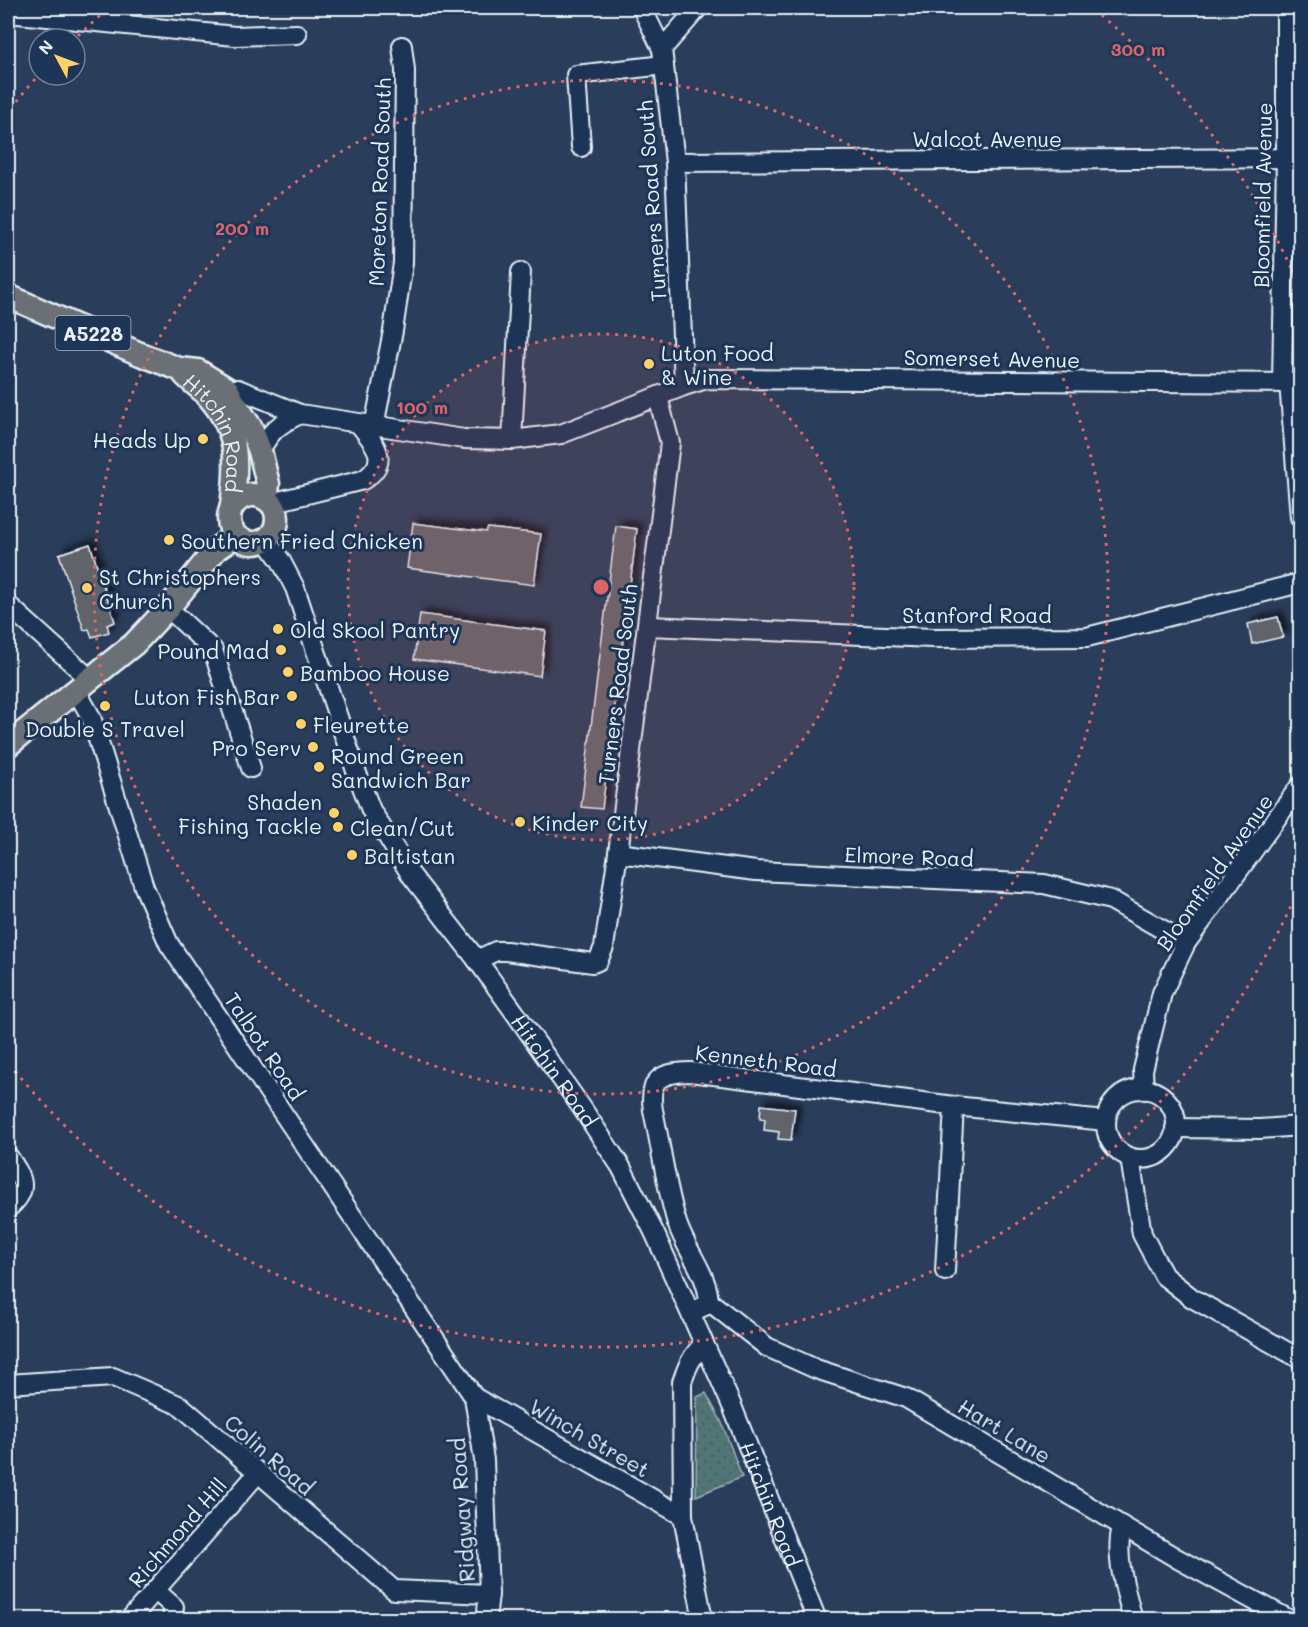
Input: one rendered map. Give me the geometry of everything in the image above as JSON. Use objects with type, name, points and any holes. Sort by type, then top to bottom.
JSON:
[{"type":"main road","name":"Hitchin Road","points":[[8,296],[140,354],[178,369],[198,371],[227,389],[251,428],[260,451],[268,484],[269,501]]},
{"type":"main road","name":"Hitchin Road","points":[[178,369],[208,395],[225,417],[232,433],[237,475],[232,505]]},
{"type":"main road","points":[[249,495],[258,495],[269,501],[276,511],[277,522],[274,531],[266,540],[256,544],[248,544],[235,536],[229,527],[228,519],[232,505],[249,495]]},
{"type":"main road","points":[[8,745],[134,644],[168,608],[216,549],[235,536]]},
{"type":"street","name":"Turners Road South","points":[[642,8],[663,57],[675,162],[684,386]]},
{"type":"street","points":[[581,147],[576,75],[663,57],[698,8]]},
{"type":"street","name":"Bloomfield Avenue","points":[[1286,8],[1293,158],[1290,383],[1300,517]]},
{"type":"street","points":[[8,13],[234,36],[297,34]]},
{"type":"street","name":"Moreton Road South","points":[[367,425],[393,331],[403,263],[405,70],[402,46]]},
{"type":"street","name":"Walcot Avenue","points":[[675,162],[1293,158]]},
{"type":"street","points":[[512,440],[520,272]]},
{"type":"street","name":"Somerset Avenue","points":[[227,389],[238,389],[300,414],[464,439],[512,440],[561,434],[707,378],[1290,383]]},
{"type":"street","name":"Turners Road South","points":[[477,960],[496,951],[506,951],[585,963],[598,961],[604,947],[648,626],[670,443],[658,397]]},
{"type":"street","points":[[260,451],[275,428],[300,414]]},
{"type":"street","points":[[269,501],[363,480],[373,473],[379,463],[378,450],[367,425]]},
{"type":"street","name":"Hitchin Road","points":[[266,540],[293,582],[371,810],[411,875],[477,960],[621,1167],[654,1232],[704,1344],[745,1439],[817,1620]]},
{"type":"street","name":"Stanford Road","points":[[648,626],[933,638],[1087,637],[1300,583]]},
{"type":"street","name":"Talbot Road","points":[[8,605],[83,685],[144,887],[170,944],[474,1397]]},
{"type":"street","points":[[168,608],[213,650],[251,768]]},
{"type":"street","name":"Bloomfield Avenue","points":[[1144,1090],[1143,1070],[1162,993],[1186,943],[1300,786]]},
{"type":"street","name":"Elmore Road","points":[[618,854],[756,871],[1044,884],[1111,900],[1186,943]]},
{"type":"street","name":"Kenneth Road","points":[[709,1304],[707,1286],[678,1227],[651,1097],[652,1087],[657,1080],[672,1072],[690,1072],[954,1106],[1106,1121]]},
{"type":"street","points":[[1133,1090],[1144,1090],[1155,1093],[1171,1107],[1175,1117],[1175,1128],[1173,1138],[1160,1154],[1141,1159],[1130,1158],[1122,1154],[1109,1140],[1106,1121],[1115,1101],[1123,1094],[1133,1090]]},
{"type":"street","points":[[945,1271],[954,1106]]},
{"type":"street","points":[[1175,1128],[1260,1129],[1300,1126]]},
{"type":"street","points":[[8,1156],[19,1173],[22,1188],[19,1197],[8,1208]]},
{"type":"street","points":[[1130,1158],[1142,1234],[1164,1276],[1192,1298],[1300,1359]]},
{"type":"street","points":[[690,1312],[709,1304]]},
{"type":"street","name":"Hart Lane","points":[[709,1304],[720,1309],[756,1341],[778,1353],[816,1369],[891,1392],[923,1407],[1122,1527],[1290,1620]]},
{"type":"street","points":[[703,1620],[683,1516],[682,1382],[687,1367],[704,1344]]},
{"type":"street","name":"Colin Road","points":[[8,1384],[113,1377],[181,1406],[394,1590],[489,1594]]},
{"type":"street","name":"Winch Street","points":[[474,1397],[683,1516]]},
{"type":"street","name":"Ridgway Road","points":[[474,1397],[484,1460],[489,1594],[486,1620]]},
{"type":"street","name":"Richmond Hill","points":[[129,1620],[258,1473]]},
{"type":"street","points":[[1122,1527],[1119,1537],[1120,1552],[1133,1620]]},
{"type":"street","points":[[156,1591],[174,1607],[172,1620]]},
{"type":"green space","points":[[706,1393],[722,1423],[742,1477],[696,1496],[697,1397]]},
{"type":"building","points":[[413,523],[486,532],[488,528],[541,534],[534,585],[407,568]]},
{"type":"building","points":[[616,526],[637,529],[602,809],[581,807]]},
{"type":"building","name":"St Christophers Church","points":[[90,544],[115,622],[107,625],[109,632],[92,637],[89,629],[84,630],[59,554]]},
{"type":"building","points":[[420,614],[546,631],[540,676],[414,659]]},
{"type":"building","points":[[1278,617],[1283,637],[1252,644],[1248,624]]},
{"type":"building","points":[[761,1105],[795,1109],[791,1140],[778,1139],[779,1132],[764,1130],[765,1119],[760,1118]]},
{"type":"place","name":"Luton Food & Wine","points":[[649,364]]},
{"type":"place","name":"Heads Up","points":[[203,439]]},
{"type":"place","name":"Southern Fried Chicken","points":[[169,540]]},
{"type":"place","name":"St Christophers Church","points":[[87,588]]},
{"type":"place","name":"Old Skool Pantry","points":[[278,629]]},
{"type":"place","name":"Pound Mad","points":[[281,650]]},
{"type":"place","name":"Bamboo House","points":[[288,672]]},
{"type":"place","name":"Luton Fish Bar","points":[[292,696]]},
{"type":"place","name":"Double S Travel","points":[[105,706]]},
{"type":"place","name":"Fleurette","points":[[301,724]]},
{"type":"place","name":"Pro Serv","points":[[313,747]]},
{"type":"place","name":"Round Green Sandwich Bar","points":[[319,767]]},
{"type":"place","name":"Shaden Fishing Tackle","points":[[334,813]]},
{"type":"place","name":"Kinder City","points":[[520,822]]},
{"type":"place","name":"Clean/Cut","points":[[338,827]]},
{"type":"place","name":"Baltistan","points":[[352,855]]}]
